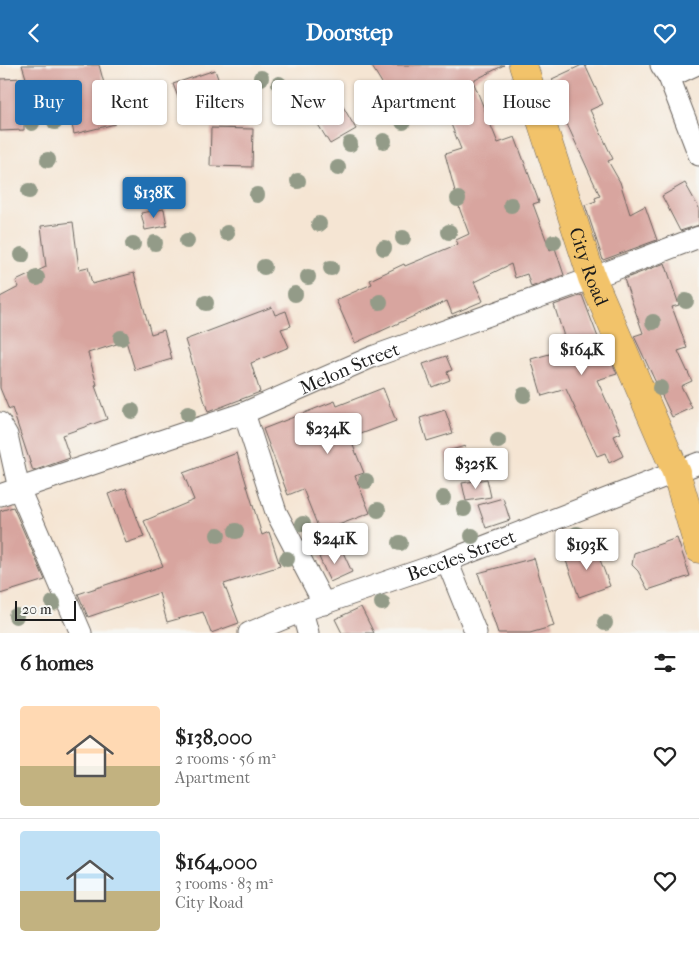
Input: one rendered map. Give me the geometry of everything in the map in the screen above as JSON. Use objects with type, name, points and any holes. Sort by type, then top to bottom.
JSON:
[{"type":"main road","name":"City Road","points":[[523,65],[592,278],[688,467],[699,549]]},
{"type":"street","points":[[695,65],[665,71],[699,155]]},
{"type":"street","name":"Melon Street","points":[[10,492],[244,413],[372,357],[592,278],[699,237]]},
{"type":"street","points":[[244,413],[276,512],[324,604]]},
{"type":"street","points":[[0,423],[7,435],[10,492],[81,633]]},
{"type":"street","name":"Beccles Street","points":[[249,633],[302,611],[447,561],[688,467]]},
{"type":"street","points":[[447,561],[476,633]]},
{"type":"street","points":[[302,611],[308,633]]},
{"type":"building","points":[[22,65],[99,65],[103,80],[92,80],[92,125],[111,125],[74,134],[72,125],[82,125],[82,80],[15,80],[15,125],[24,125],[24,130],[0,131],[0,79],[26,78]]},
{"type":"building","points":[[371,65],[504,65],[474,80],[380,80]]},
{"type":"building","points":[[585,65],[603,104],[590,110],[613,159],[608,161],[620,182],[630,214],[645,206],[657,240],[603,260],[585,205],[596,201],[595,198],[600,196],[567,125],[569,125],[569,80],[552,79]]},
{"type":"building","points":[[215,70],[218,80],[185,80]]},
{"type":"building","points":[[177,83],[177,94],[173,84]]},
{"type":"building","points":[[474,83],[484,108],[484,125],[491,125],[498,143],[515,137],[539,202],[533,204],[550,250],[555,248],[564,275],[531,287],[527,274],[515,278],[511,264],[474,282],[483,301],[452,314],[447,301],[355,343],[336,300],[372,284],[370,280],[404,264],[405,266],[458,244],[456,240],[469,234],[460,210],[445,154],[461,149],[451,125],[474,125]]},
{"type":"building","points":[[344,108],[356,129],[330,144],[318,125],[344,125]]},
{"type":"building","points":[[211,128],[253,129],[252,167],[210,166]]},
{"type":"building","points":[[685,183],[699,208],[699,225],[680,231],[662,196]]},
{"type":"building","points":[[164,209],[167,226],[145,230],[141,213]]},
{"type":"building","points":[[73,222],[79,269],[88,267],[92,284],[134,273],[151,334],[164,330],[172,359],[135,370],[126,341],[88,353],[97,385],[95,386],[107,419],[62,435],[70,458],[33,471],[12,408],[9,410],[0,388],[0,297],[19,287],[16,281],[46,267],[41,226]]},
{"type":"building","points":[[665,263],[679,305],[672,307],[687,348],[678,351],[692,381],[681,386],[692,408],[672,417],[634,336],[643,333],[624,279]]},
{"type":"building","points":[[582,295],[602,348],[605,347],[617,374],[597,380],[621,433],[614,436],[623,456],[609,463],[605,453],[597,456],[566,389],[542,396],[531,359],[568,349],[554,305]]},
{"type":"building","points":[[272,307],[275,315],[286,311],[291,326],[281,329],[289,347],[251,363],[260,392],[208,412],[185,340]]},
{"type":"building","points":[[446,356],[452,370],[447,372],[450,380],[432,387],[423,364]]},
{"type":"building","points":[[383,388],[396,421],[350,438],[364,473],[355,476],[370,513],[320,532],[303,489],[288,495],[263,429],[335,401],[337,406]]},
{"type":"building","points":[[445,410],[453,433],[427,441],[420,418]]},
{"type":"building","points":[[465,446],[471,468],[450,474],[444,452]]},
{"type":"building","points":[[237,453],[262,535],[269,532],[280,566],[224,584],[239,623],[211,633],[203,612],[167,622],[159,593],[88,617],[78,594],[163,566],[144,521],[194,500],[183,473]]},
{"type":"building","points":[[487,479],[491,497],[466,501],[462,483]]},
{"type":"building","points":[[126,488],[144,537],[126,543],[108,494]]},
{"type":"building","points":[[503,498],[510,520],[486,528],[478,505]]},
{"type":"building","points":[[13,507],[45,580],[0,594],[0,511]]},
{"type":"building","points":[[677,538],[690,576],[648,590],[638,571],[632,565],[634,553]]},
{"type":"building","points":[[594,544],[610,586],[579,597],[564,555]]},
{"type":"building","points":[[341,548],[352,572],[330,582],[319,557]]},
{"type":"building","points":[[534,558],[554,626],[530,633],[498,633],[478,573]]},
{"type":"building","points":[[361,607],[374,633],[342,633],[335,619]]}]
